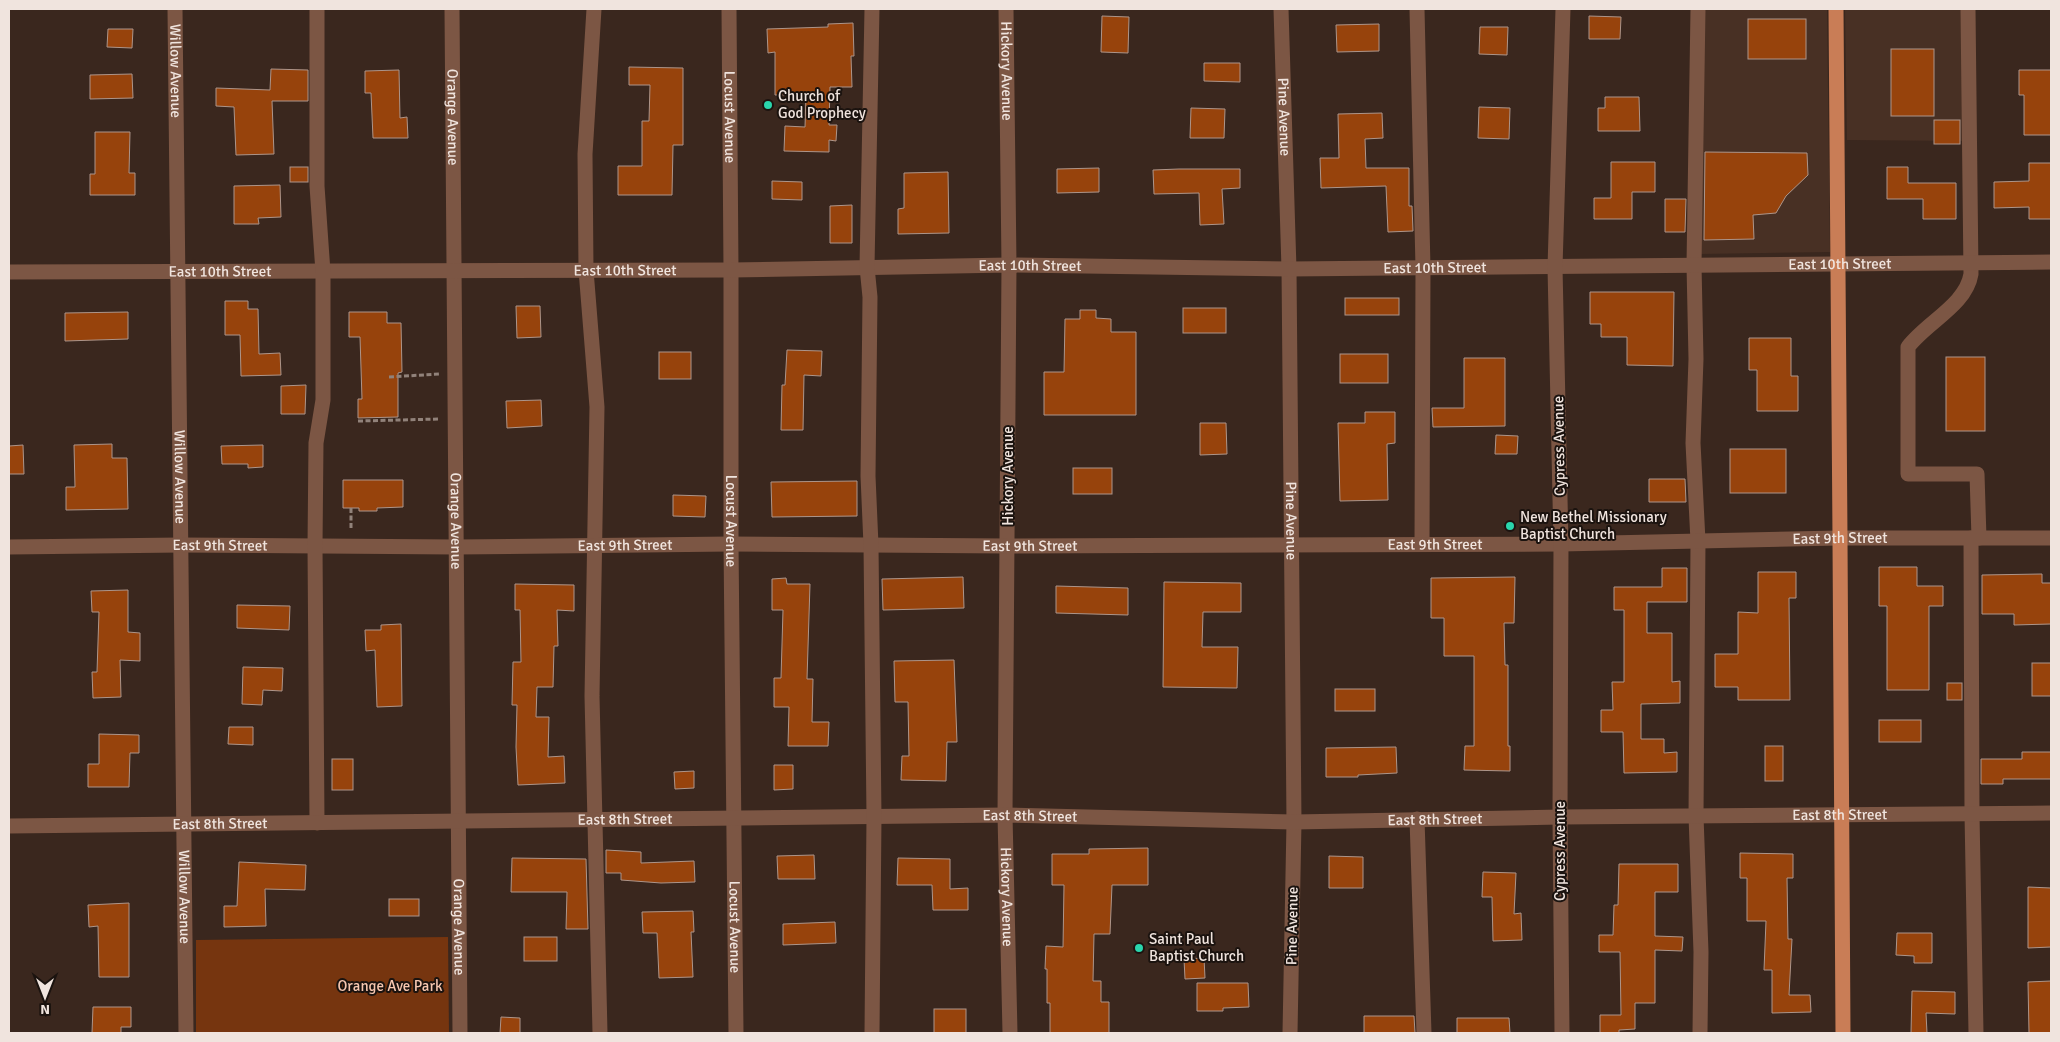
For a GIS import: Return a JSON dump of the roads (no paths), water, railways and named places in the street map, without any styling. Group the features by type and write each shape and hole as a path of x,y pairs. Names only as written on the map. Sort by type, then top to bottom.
{"main road":[{"path":"1836,9 1839,263 1840,816 1843,1033"}],"street":[{"name":"Willow Avenue","path":"175,9 186,1033"},
{"path":"317,9 318,209 323,272 323,400 316,443 314,546 317,823"},
{"name":"Orange Avenue","path":"452,9 460,1033"},
{"path":"594,9 585,154 586,270 597,407 592,696 600,1033"},
{"name":"Locust Avenue","path":"728,9 736,1033"},
{"path":"872,9 867,267 870,297 868,476 871,545 874,817 872,1033"},
{"name":"Hickory Avenue","path":"1006,9 1009,265 1005,815 1010,1033"},
{"name":"Pine Avenue","path":"1281,9 1288,269 1294,822 1290,1033"},
{"path":"1417,9 1423,268 1422,544"},
{"name":"Cypress Avenue","path":"1562,1033 1560,816 1561,544 1555,267 1563,9"},
{"path":"1698,9 1694,265 1696,359 1693,444 1698,541 1696,816 1701,952 1700,1033"},
{"path":"1968,9 1971,274 1967,290 1961,298 1929,324 1908,347 1908,474 1977,474 1972,814 1976,1033"},
{"name":"East 10th Street","path":"9,272 731,270 1009,265 1288,269 2051,262"},
{"name":"East 9th Street","path":"9,547 181,545 456,547 731,544 1008,546 1561,544 1839,538 2051,538"},
{"name":"East 8th Street","path":"9,826 1005,815 1294,822 1560,816 1840,816 2051,813"},
{"path":"1417,819 1424,1033"}],"place":[{"name":"Church of God Prophecy","path":"768,105"},
{"name":"New Bethel Missionary Baptist Church","path":"1510,526"},
{"name":"Saint Paul Baptist Church","path":"1139,948"}],"park label":[{"name":"Orange Ave Park","path":"390,986"}]}
